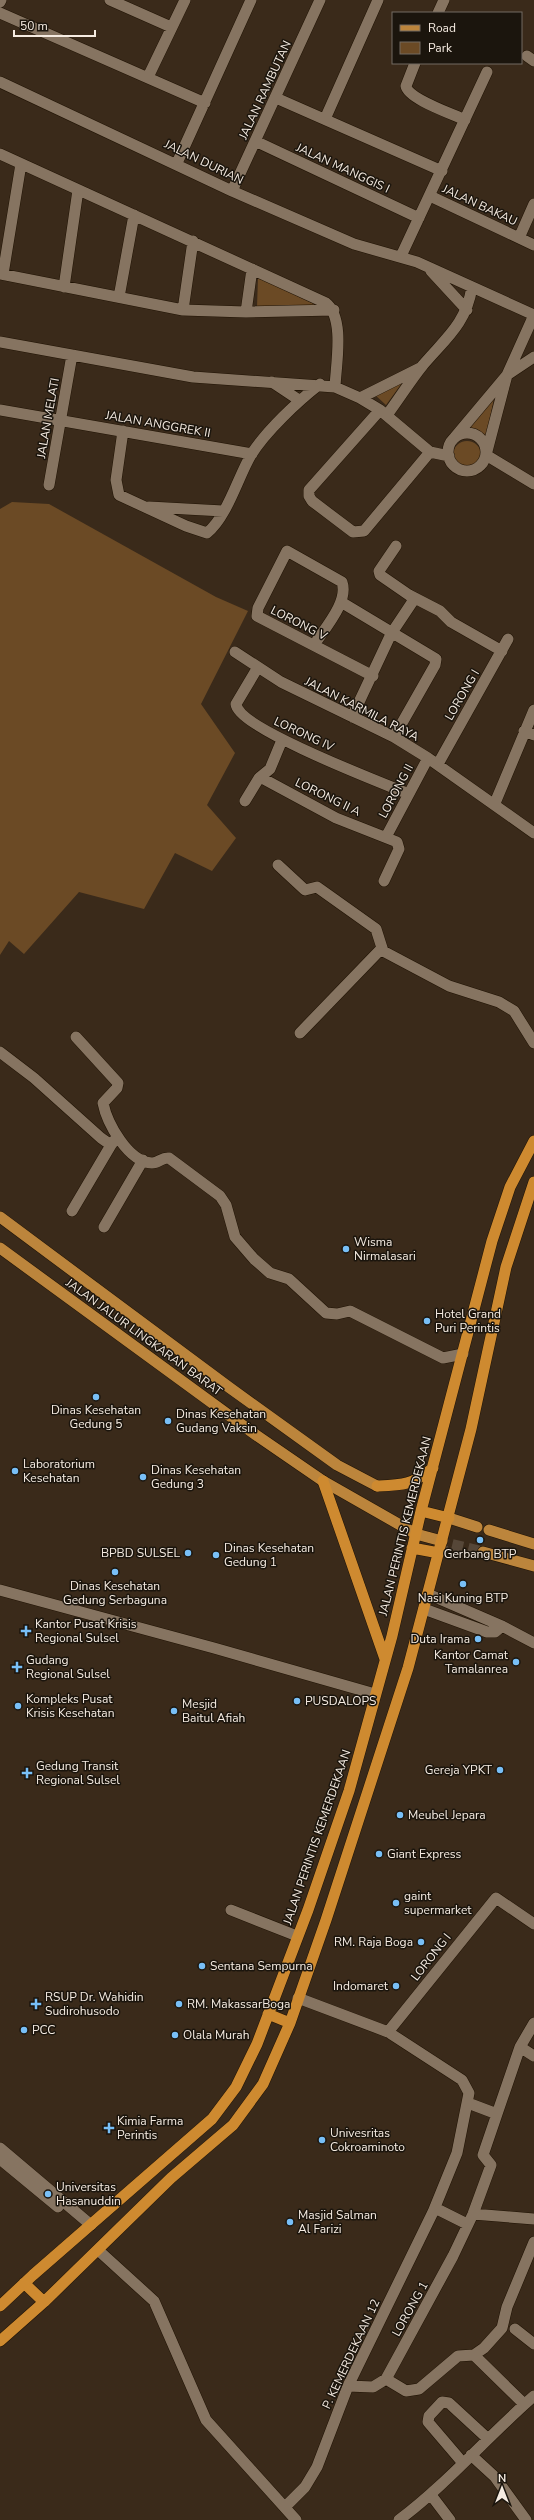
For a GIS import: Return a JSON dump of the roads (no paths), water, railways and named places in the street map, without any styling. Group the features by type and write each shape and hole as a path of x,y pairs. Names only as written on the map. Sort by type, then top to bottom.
{"highway":[{"name":"JALAN PERINTIS KEMERDEKAAN","path":"0,2306 24,2283 212,2119 236,2087 257,2044 349,1791 385,1659 432,1468 492,1241 510,1187 534,1141"},
{"path":"0,2341 44,2302 171,2178 233,2125 263,2084 290,2023 377,1768 424,1609 471,1429 506,1267 534,1182"},
{"path":"377,1486 405,1485 418,1480 432,1468"},
{"path":"323,1481 385,1659"},
{"path":"421,1511 448,1518"},
{"path":"412,1548 439,1553"},
{"path":"268,2014 290,2023"},
{"path":"24,2283 44,2302"}],"main road":[{"name":"JALAN JALUR LINGKARAN BARAT","path":"0,1217 337,1465 377,1486"},
{"name":"JALAN JALUR LINGKARAN BARAT","path":"0,1248 250,1431 323,1481 416,1534 442,1541"},
{"path":"448,1518 477,1527"},
{"path":"489,1530 534,1544"},
{"path":"483,1552 534,1566"}],"street":[{"path":"110,0 171,27"},
{"path":"148,78 185,0"},
{"name":"JALAN RAMBUTAN","path":"232,191 320,0"},
{"path":"324,119 378,0"},
{"path":"438,12 444,0"},
{"path":"177,163 205,103 248,1"},
{"path":"0,13 205,103"},
{"path":"415,64 406,86 408,91 422,100 465,120"},
{"path":"401,256 487,72"},
{"name":"JALAN DURIAN","path":"0,82 177,163 232,191 354,244 401,256 427,266 534,315"},
{"path":"276,98 442,171"},
{"name":"JALAN MANGGIS I","path":"255,141 419,218"},
{"path":"0,154 321,300 334,310 337,325 335,387"},
{"path":"21,164 1,274 183,310 246,312 334,310"},
{"path":"64,287 78,190"},
{"name":"JALAN BAKAU","path":"430,196 534,245"},
{"name":"JALAN BAKAU","path":"519,238 534,204"},
{"path":"119,298 134,215"},
{"path":"183,310 193,241"},
{"path":"427,266 467,310"},
{"path":"246,312 252,269"},
{"path":"430,452 364,531 353,532 312,501 308,492 317,480 383,413 422,366 459,325 467,310 472,287"},
{"path":"534,315 507,375 486,455 479,466 467,470 455,467 448,456 448,449 455,437 507,375 534,357"},
{"path":"0,342 193,376 320,384 335,387 360,398 383,413 430,452 448,456"},
{"name":"JALAN MELATI","path":"49,485 72,355"},
{"path":"360,398 422,366"},
{"path":"271,382 299,400"},
{"path":"123,431 116,490 120,496 203,533 210,531 223,511 252,454 299,400 320,384"},
{"name":"JALAN ANGGREK II","path":"0,410 252,454"},
{"path":"455,437 465,433 475,435 484,443 486,455 534,484"},
{"path":"143,506 223,511"},
{"path":"396,546 379,574 416,598 440,611 451,622 502,651"},
{"name":"LORONG V","path":"341,602 344,588 342,582 288,551 258,608 257,616 373,676"},
{"path":"352,717 373,676 391,634 416,598"},
{"path":"314,645 341,602 391,634 430,654 436,659 435,665 394,737"},
{"name":"LORONG I","path":"433,761 508,639"},
{"name":"JALAN KARMILA RAYA","path":"235,652 299,692 394,737 433,761 495,803 534,833"},
{"name":"LORONG IV","path":"258,667 236,704 237,709 250,721 282,740 409,794"},
{"path":"495,803 529,733 534,710"},
{"path":"245,801 260,777 270,769 282,740"},
{"name":"LORONG II","path":"386,837 409,794 433,761"},
{"name":"LORONG II A","path":"260,777 326,813 386,837"},
{"path":"384,881 399,850 397,842 386,837"},
{"path":"278,866 305,890 317,887 376,929 382,948 435,979 499,1002 514,1011 534,1043"},
{"path":"300,1033 382,948"},
{"path":"72,1211 114,1141 103,1103 117,1088 118,1083 76,1037"},
{"path":"0,1052 34,1078 93,1132 114,1141 143,1160 153,1163 169,1158 220,1196 226,1205 234,1235 244,1248 270,1273 289,1279 324,1312 335,1314 350,1311 443,1358 463,1354"},
{"path":"104,1227 143,1160"},
{"path":"0,1590 214,1648 375,1694"},
{"path":"428,1594 502,1626 534,1643"},
{"path":"424,1609 490,1632 495,1632 502,1626"},
{"name":"LORONG I","path":"388,2032 496,1898 534,1924"},
{"path":"231,1910 297,1936"},
{"path":"298,1998 388,2032 462,2080 469,2091 468,2103 497,2114 520,2048 534,2023"},
{"path":"520,2048 534,2056"},
{"name":"P. KEMERDEKAAN 12","path":"285,2507 305,2487 317,2467 348,2386 435,2208 457,2152 468,2103"},
{"name":"LORONG 1","path":"386,2379 414,2332 453,2256 466,2224 473,2214 491,2165 483,2154 497,2114"},
{"path":"0,2148 88,2227"},
{"path":"0,2159 88,2227"},
{"path":"435,2208 466,2224"},
{"path":"473,2214 534,2219"},
{"path":"348,2386 373,2387 386,2379 406,2391 418,2389 458,2356 474,2355 484,2348 502,2328 507,2307 534,2242"},
{"path":"98,2250 154,2301 206,2420 296,2520"},
{"path":"515,2329 534,2344"},
{"path":"475,2356 524,2404"},
{"path":"399,2520 431,2495 487,2438 534,2396"},
{"path":"487,2438 449,2403 442,2402 428,2418 428,2422 467,2459 495,2477 526,2520"},
{"path":"431,2495 450,2520"}],"tunnel":[{"path":"439,1553 450,1544 483,1552"}],"place":[{"name":"Wisma Nirmalasari","path":"346,1249"},
{"name":"Hotel Grand Puri Perintis","path":"427,1321"},
{"name":"Dinas Kesehatan Gedung 5","path":"96,1397"},
{"name":"Dinas Kesehatan Gudang Vaksin","path":"168,1421"},
{"name":"Laboratorium Kesehatan","path":"15,1471"},
{"name":"Dinas Kesehatan Gedung 3","path":"143,1477"},
{"name":"Gerbang BTP","path":"480,1540"},
{"name":"BPBD SULSEL","path":"188,1553"},
{"name":"Dinas Kesehatan Gedung 1","path":"216,1555"},
{"name":"Dinas Kesehatan Gedung Serbaguna","path":"115,1572"},
{"name":"Nasi Kuning BTP","path":"463,1584"},
{"name":"Kantor Pusat Krisis Regional Sulsel","path":"26,1631"},
{"name":"Duta Irama","path":"478,1639"},
{"name":"Kantor Camat Tamalanrea","path":"516,1662"},
{"name":"Gudang Regional Sulsel","path":"17,1667"},
{"name":"PUSDALOPS","path":"297,1701"},
{"name":"Kompleks Pusat Krisis Kesehatan","path":"18,1706"},
{"name":"Mesjid Baitul Afiah","path":"174,1711"},
{"name":"Gereja YPKT","path":"500,1770"},
{"name":"Gedung Transit Regional Sulsel","path":"27,1773"},
{"name":"Meubel Jepara","path":"400,1815"},
{"name":"Giant Express","path":"379,1854"},
{"name":"gaint supermarket","path":"396,1903"},
{"name":"RM. Raja Boga","path":"421,1942"},
{"name":"Sentana Sempurna","path":"202,1966"},
{"name":"Indomaret","path":"396,1986"},
{"name":"RSUP Dr. Wahidin Sudirohusodo","path":"36,2004"},
{"name":"RM. MakassarBoga","path":"179,2004"},
{"name":"PCC","path":"24,2030"},
{"name":"Olala Murah","path":"175,2035"},
{"name":"Kimia Farma Perintis","path":"109,2128"},
{"name":"Univesritas Cokroaminoto","path":"322,2140"},
{"name":"Universitas Hasanuddin","path":"48,2194"},
{"name":"Masjid Salman Al Farizi","path":"290,2222"}]}
